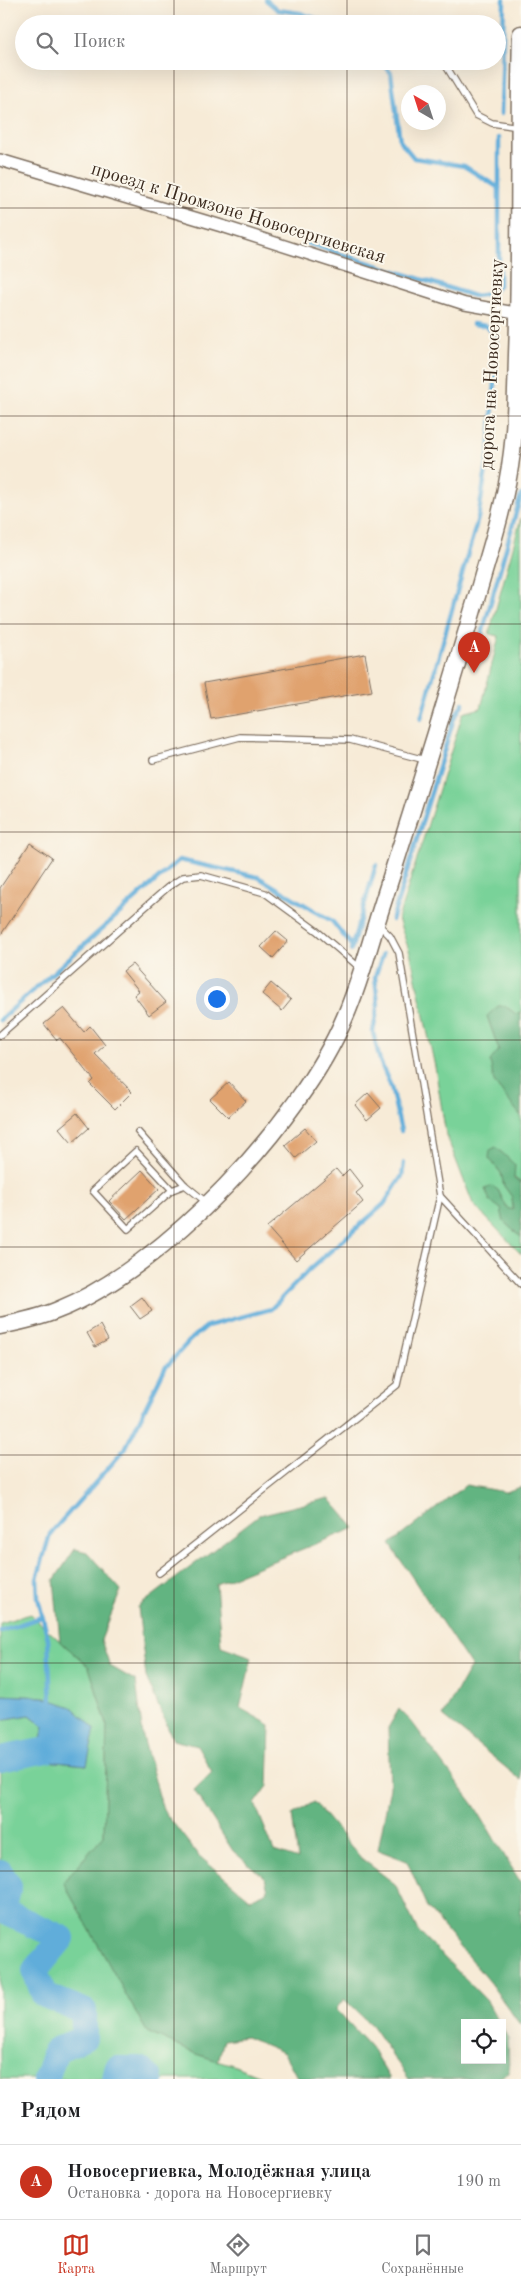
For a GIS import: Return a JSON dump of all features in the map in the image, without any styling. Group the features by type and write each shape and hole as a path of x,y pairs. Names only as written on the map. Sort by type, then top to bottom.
{"street":[{"name":"дорога на Новосергиевку","path":"0,1326 29,1320 58,1310 113,1282 167,1242 207,1204 273,1132 315,1075 345,1018 415,802 506,494 515,421 520,313 519,127 521,34"},
{"name":"проезд к Промзоне Новосергиевская","path":"0,160 225,227 465,304 520,313"}],"lane":[{"path":"448,70 476,115 492,123 519,127"},
{"path":"153,760 240,737 350,740 427,760"},
{"path":"0,1035 168,887 183,877 201,875 265,893 317,931 362,970"},
{"path":"159,1573 397,1386 440,1196 399,953 390,936 377,923"},
{"path":"138,1132 185,1185 207,1204"},
{"path":"172,1190 136,1150 93,1191 128,1229 172,1190 185,1185"},
{"path":"440,1196 521,1284"}],"green space":[{"path":"521,518 521,1013 516,1014 505,1006 487,1016 499,1050 494,1082 521,1116 521,1183 489,1158 501,1173 504,1186 512,1197 513,1211 507,1208 498,1190 490,1201 501,1208 504,1222 521,1237 521,1254 473,1204 446,1135 435,1067 411,956 398,919 463,713 481,708 499,636 489,634"},
{"path":"498,1006 505,1006 516,1014 521,1013 521,1116 494,1082 490,1061 499,1050 487,1016"},
{"path":"496,1147 515,1165 514,1179 521,1183 521,1237 504,1222 501,1209 490,1201 485,1189 492,1186 498,1190 507,1208 513,1210 512,1197 504,1186 501,1173 489,1158 490,1150"},
{"path":"466,1485 505,1492 521,1487 521,1780 443,1716 471,1666 390,1544"},
{"path":"329,1498 355,1528 216,1584 221,1646 252,1657 240,1708 270,1725 268,1786 255,1804 274,1851 298,1859 292,1815 314,1802 361,1858 395,1884 418,1931 487,2001 497,2019 461,2019 461,2064 506,2064 506,2035 508,2038 509,2072 494,2079 409,2079 372,2026 344,1999 336,2009 371,2047 390,2079 298,2079 284,2053 246,2037 224,2040 218,2061 196,2054 147,2032 63,1882 104,1836 107,1725 89,1667 60,1641 54,1580 75,1549 87,1552 121,1590 101,1640 110,1666 136,1681 143,1737 163,1810 198,1855 250,1899 268,1891 265,1878 233,1851 194,1790 212,1772 197,1746 173,1740 146,1677 138,1607 259,1515"},
{"path":"30,1614 89,1667 107,1725 104,1836 63,1882 147,2032 196,2054 230,2064 268,2079 0,2079 0,1720 30,1715 44,1726 36,1760 87,1765 43,1697 0,1695 0,1623"},
{"path":"399,1709 411,1721 474,1805 521,1883 521,2026 490,1983 427,1907 407,1861 378,1850 390,1787 388,1728"}],"water":[{"path":"0,1695 43,1697 72,1707 95,1729 87,1765 36,1760 44,1726 30,1715 0,1720"}],"building":[{"path":"365,654 372,691 211,719 204,683"},
{"path":"30,843 52,858 0,936 0,888"},
{"path":"276,931 288,941 273,958 261,947"},
{"path":"132,964 166,1002 149,1015 134,995 139,991 123,971"},
{"path":"271,983 291,1000 282,1011 262,994"},
{"path":"64,1008 84,1032 90,1026 105,1045 95,1054 132,1092 115,1109 90,1084 94,1080 60,1038 57,1040 44,1024"},
{"path":"229,1082 246,1101 228,1117 210,1099"},
{"path":"368,1093 381,1108 367,1120 355,1105"},
{"path":"77,1113 89,1128 72,1143 59,1128"},
{"path":"305,1128 316,1141 296,1158 285,1145"},
{"path":"336,1169 342,1176 349,1169 363,1187 356,1193 363,1202 296,1260 267,1227"},
{"path":"142,1170 159,1189 126,1219 109,1201"},
{"path":"142,1297 152,1311 140,1319 130,1306"},
{"path":"100,1325 108,1340 95,1347 87,1333"}],"waterway":[{"path":"266,0 278,10 306,15"},
{"path":"504,0 504,15"},
{"path":"388,70 391,73 400,141 414,158 464,166 499,188"},
{"path":"501,114 502,70"},
{"path":"306,243 474,296 490,294 499,286 499,138"},
{"path":"421,719 478,518 489,452 496,372 496,336 486,326 473,324"},
{"path":"476,655 521,495"},
{"path":"392,920 454,718 463,703"},
{"path":"0,1020 179,860 258,877 332,921 352,946"},
{"path":"351,950 376,865"},
{"path":"383,954 375,977 378,1005 373,1032 380,1061 391,1087 401,1131"},
{"path":"51,1705 48,1639 38,1598 37,1579 50,1534 125,1449 165,1368 190,1340 207,1326 271,1309 309,1270 384,1204 402,1176 404,1163"},
{"path":"0,1631 42,1617"},
{"path":"0,1759 47,1750 65,1743 65,1736"},
{"path":"0,1872 9,1886 3,1911 62,1938 35,1971 44,1995 84,2011 84,2038 56,2050 46,2079"},
{"path":"115,2079 117,2069 139,2069 151,2079"}],"place":[{"name":"Новосергиевка, Молодёжная улица","path":"474,673"}]}
